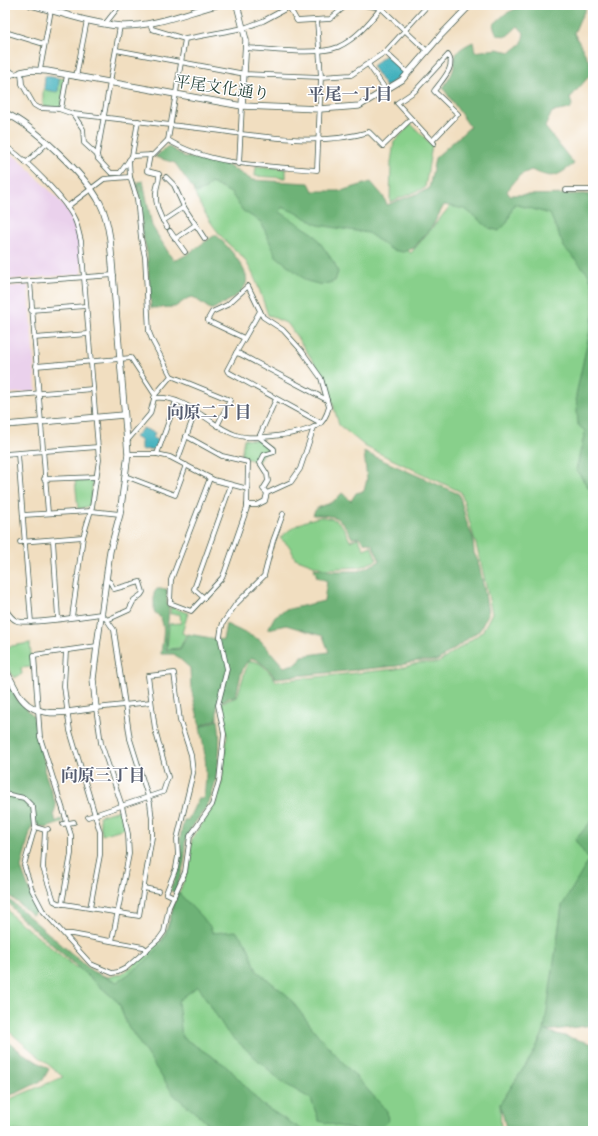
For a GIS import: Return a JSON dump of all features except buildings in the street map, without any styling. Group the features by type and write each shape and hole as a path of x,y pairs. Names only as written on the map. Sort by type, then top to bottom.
{"street":[{"path":"32,5 44,7 87,20 120,26 150,23 216,5"},
{"path":"106,24 120,5"},
{"path":"238,5 244,28 246,48 239,164"},
{"path":"150,23 152,29 184,39 244,28 263,21 288,6 297,21 330,19 347,5"},
{"path":"364,5 381,7 427,51"},
{"path":"116,50 245,74 322,77 351,75 385,52 428,5"},
{"name":"平尾文化通り","path":"5,77 18,73 40,70 242,106 320,109 359,106 402,80 467,6"},
{"path":"246,48 319,52 338,47 363,30 381,7"},
{"path":"40,70 51,10"},
{"path":"76,77 87,20"},
{"path":"168,140 176,146 239,164 317,170 322,77 317,20"},
{"path":"120,26 98,155 98,160 111,173 120,173 132,156 138,121"},
{"path":"5,32 44,44"},
{"path":"132,156 145,154 153,155 168,140 184,39"},
{"path":"385,52 408,73"},
{"path":"448,55 451,60 451,66 434,91 458,114 434,142 411,120 397,104 415,90 448,55"},
{"path":"368,64 386,90"},
{"path":"5,68 18,73 22,84 34,105 39,108 61,109 73,114 241,134 319,139 349,137 369,132 383,146 411,120"},
{"path":"61,109 67,75"},
{"path":"5,113 28,126 47,143 90,188 99,202 108,225 114,275 128,454 120,514 112,538 96,646 94,679 101,743 122,806 128,834 129,854 112,941"},
{"path":"73,114 83,129 84,143 98,155"},
{"path":"26,163 47,143"},
{"path":"5,146 26,163 67,207 75,220 78,230 84,278 96,418 98,460 91,511 83,537 72,617"},
{"path":"150,155 147,171 159,174 156,202 163,221 185,252"},
{"path":"129,160 130,177 137,199 141,238 145,251 149,332 152,342 171,376 230,400 217,426"},
{"path":"67,207 90,188 104,179 130,177"},
{"path":"166,177 174,185 184,207 205,239"},
{"path":"566,190 593,190"},
{"path":"163,221 184,207"},
{"path":"175,239 195,225"},
{"path":"5,283 114,275"},
{"path":"30,281 44,479 48,513"},
{"path":"154,397 164,397 196,410 217,426 238,436 259,437 299,432 321,423 329,407 322,378 301,350 283,330 267,322 248,286 230,302 212,312 208,319 244,338"},
{"path":"31,310 86,306"},
{"path":"260,311 227,370 228,372 321,423"},
{"path":"34,338 88,334"},
{"path":"236,353 327,400"},
{"path":"36,366 131,358 154,397"},
{"path":"127,441 150,414 154,397 171,376"},
{"path":"5,396 93,389"},
{"path":"259,437 276,399"},
{"path":"157,454 176,401"},
{"path":"178,459 196,410"},
{"path":"5,425 124,415"},
{"path":"247,505 257,505 264,501 268,493 291,482 300,469 314,427"},
{"path":"186,436 222,456 248,462 247,505 222,578 191,611 170,603 169,595 171,580 210,478"},
{"path":"259,437 274,449 274,452 264,455 260,463 267,474 268,481 263,489 268,493"},
{"path":"5,454 98,447"},
{"path":"18,454 23,515 22,542 31,622"},
{"path":"128,454 157,454 178,459 210,478 248,489"},
{"path":"125,476 175,495 186,465"},
{"path":"44,479 96,477"},
{"path":"204,598 194,588 232,485"},
{"path":"23,515 91,511 120,514"},
{"path":"5,794 19,796 30,802 33,807 35,827 24,865 32,890 42,911 91,964 107,972 118,972 126,968 147,950 164,932 169,907 185,872 190,836 212,805 219,781 224,734 218,700 225,681 226,669 220,637 221,630 223,623 236,604 264,576 273,541 283,514"},
{"path":"22,542 83,537"},
{"path":"53,540 58,618"},
{"path":"106,580 110,582 114,588 140,582 143,592 134,600 129,610 107,620"},
{"path":"5,608 14,620 19,622 101,614"},
{"path":"35,827 46,830 43,868 54,901 62,904 118,914 139,916 152,837 152,820 148,798 130,739 114,630 101,614"},
{"path":"62,904 71,850 71,835 66,824 40,737 34,655 96,646"},
{"path":"66,651 64,686 74,748 100,832 101,846 90,908"},
{"path":"5,669 22,698 31,707 49,713 151,702"},
{"path":"88,817 163,792 168,777 155,729 148,676 174,673 180,721 191,755 193,773 177,839 178,856 176,868 166,893 174,897"},
{"path":"66,824 74,822"},
{"path":"144,888 158,891"},
{"path":"64,934 112,941 143,947 147,950"}],"shaded area":[{"path":"5,149 22,162 60,201 70,214 80,242 81,274 5,280"},
{"path":"28,286 36,389 34,391 5,394 5,287"}],"green space":[{"path":"523,5 588,5 574,33 591,65 592,73 570,98 572,105 570,109 552,112 545,127 574,164 554,176 545,175 531,170 520,175 507,191 509,195 586,194 593,203 593,287 589,275 564,247 550,214 514,204 507,223 499,231 489,228 465,209 444,205 433,225 414,248 403,252 392,250 368,233 318,225 299,214 282,207 280,212 314,234 335,264 338,272 335,281 322,285 307,281 276,256 261,222 243,211 231,193 211,183 206,189 196,193 175,163 155,157 168,146 185,157 222,162 252,180 309,183 313,191 341,191 371,182 383,196 387,205 429,189 435,158 470,127 443,88 453,71 456,54 464,46 473,42 475,52 497,49 511,52 522,43 524,33 518,26 507,36 497,35 493,25 505,14"},
{"path":"59,78 65,79 61,108 43,106 43,89 58,92"},
{"path":"411,124 432,145 425,188 390,202 391,162 394,142"},
{"path":"256,166 286,169 286,178 255,176"},
{"path":"187,173 330,194 411,253 451,205 503,199 593,194 593,867 562,906 545,1031 533,1054 500,1104 501,1131 5,1131 5,1101 63,1077 5,1028 5,905 12,916 75,967 108,977 121,974 134,965 162,939 165,932 189,866 192,838 216,802 222,780 227,735 220,703 237,697 248,662 252,661 260,664 276,681 396,669 419,663 438,663 482,632 492,613 480,559 461,492 366,447 339,425 326,380 288,324 268,315 251,270 242,256 226,242 213,226 198,201"},
{"path":"133,177 141,191 142,190 138,182 143,181 152,226 173,260 188,254 216,235 225,244 241,265 247,278 244,288 232,299 213,309 210,309 193,297 188,298 175,307 151,308 147,252 143,236 139,195"},
{"path":"593,316 593,494 576,470 585,431 578,425 576,395"},
{"path":"244,439 257,440 272,449 271,451 263,453 258,462 241,457"},
{"path":"364,452 459,494 473,538 474,553 478,561 485,593 488,614 480,630 437,661 418,661 397,666 275,678 265,666 252,658 243,669 236,695 217,703 217,719 200,726 191,688 190,668 174,654 161,654 164,631 162,620 154,612 154,593 157,589 167,589 167,605 169,606 166,650 180,649 188,634 223,640 226,624 260,640 284,667 298,663 302,656 329,652 323,636 286,625 268,629 275,616 285,610 324,601 327,581 317,577 314,568 334,571 359,571 380,561 372,544 364,542 359,537 352,538 341,521 333,517 313,515 317,509 332,502 342,493 351,501 356,493 364,491 367,479"},
{"path":"75,480 93,480 90,506 78,509"},
{"path":"321,517 333,519 340,523 350,541 358,538 364,549 371,546 377,560 361,567 324,569 295,558 290,547 280,538 299,524"},
{"path":"171,607 188,613 182,633 186,635 180,648 167,649 169,624 181,623 180,614 170,614"},
{"path":"30,643 32,667 21,668 22,674 14,678 5,662 5,647"},
{"path":"5,677 17,699 33,715 45,764 44,770 56,805 54,814 56,822 61,819 63,822 46,828 33,824 31,828 21,868 37,911 32,915 5,892"},
{"path":"218,720 220,739 215,784 209,802 186,839 183,869 176,890 209,925 213,933 236,931 247,944 257,971 287,995 318,1035 387,1111 388,1122 379,1131 358,1131 319,1121 311,1099 282,1082 227,1032 198,986 178,1001 182,1037 228,1067 261,1104 304,1131 217,1131 174,1095 126,1023 119,1003 19,916 5,898 5,896 92,971 117,982 145,961 152,955 162,942 169,924 177,894 170,890 179,868 181,855 180,838 184,820 188,820 198,799 203,799 206,772 205,754 200,727"},
{"path":"119,810 125,828 102,835 99,816"},
{"path":"593,819 593,1025 546,1031 593,1044 593,1131 505,1131 506,1128 500,1104 533,1054 544,1031 562,906 589,860 575,840"},
{"path":"5,1039 21,1052 49,1069 43,1080 17,1093 5,1096"}],"water":[{"path":"386,55 405,73 386,87 372,66"},
{"path":"45,76 59,78 58,92 46,90 44,88"},
{"path":"143,428 155,433 153,438 158,440 155,449 141,450 141,441 135,437"}],"district":[{"name":"平尾一丁目","path":"350,94"},
{"name":"向原二丁目","path":"209,412"},
{"name":"向原三丁目","path":"103,775"}]}
